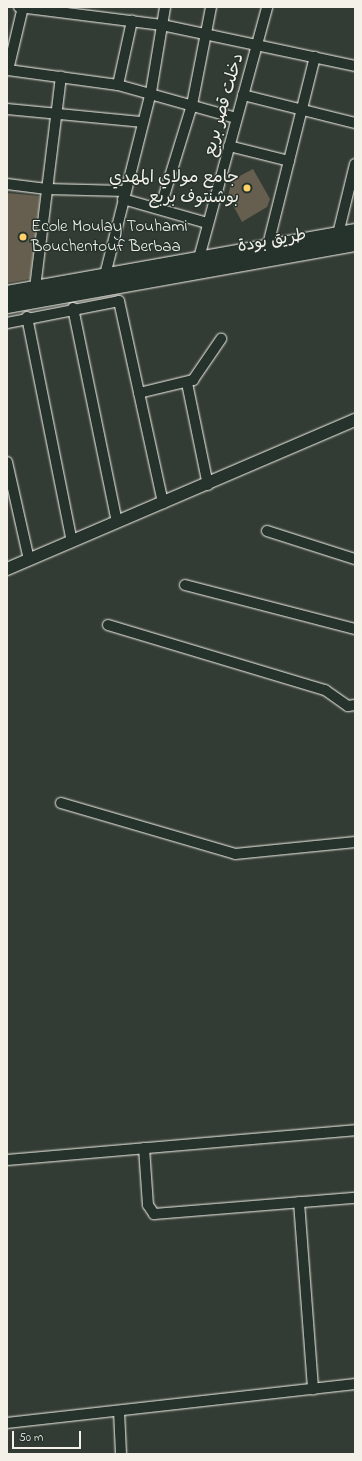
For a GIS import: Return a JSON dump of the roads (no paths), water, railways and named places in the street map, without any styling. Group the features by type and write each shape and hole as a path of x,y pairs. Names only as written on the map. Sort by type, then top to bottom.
{"main road":[{"name":"طريق بودة","path":"7,293 268,245 355,231"},
{"name":"طريق بودة","path":"7,306 355,244"}],"street":[{"path":"236,118 151,92 118,85 7,71 22,7 88,10 132,21 258,44 355,66"},
{"path":"105,275 151,92 165,7"},
{"path":"160,209 192,105 207,34 211,7"},
{"name":"دخلت قصر بربع","path":"199,258 267,7"},
{"path":"118,85 132,21"},
{"path":"268,245 315,57"},
{"path":"35,288 61,77"},
{"path":"243,95 355,123"},
{"path":"7,109 143,122"},
{"path":"229,146 289,161"},
{"path":"338,234 355,164"},
{"path":"7,184 47,189 124,195 160,209 208,223"},
{"path":"7,322 73,308 119,301 163,503"},
{"path":"73,308 117,522"},
{"path":"27,317 72,542"},
{"path":"139,393 187,383 197,377 221,339"},
{"path":"187,383 208,485"},
{"path":"7,570 117,522 208,485 355,420"},
{"path":"7,462 29,560"},
{"path":"267,531 355,559"},
{"path":"185,585 355,629"},
{"path":"108,626 325,690 348,706 355,705"},
{"path":"60,803 235,854 355,842"},
{"path":"7,1160 355,1130"},
{"path":"144,1148 151,1213 355,1198"},
{"path":"299,1202 313,1389"},
{"path":"7,1423 355,1384"},
{"path":"119,1411 121,1454"}],"place":[{"name":"جامع مولاي المهدي بوشنتوف بربع","path":"247,188"},
{"name":"Ecole Moulay Touhami Bouchentouf Berbaa","path":"23,237"}]}
